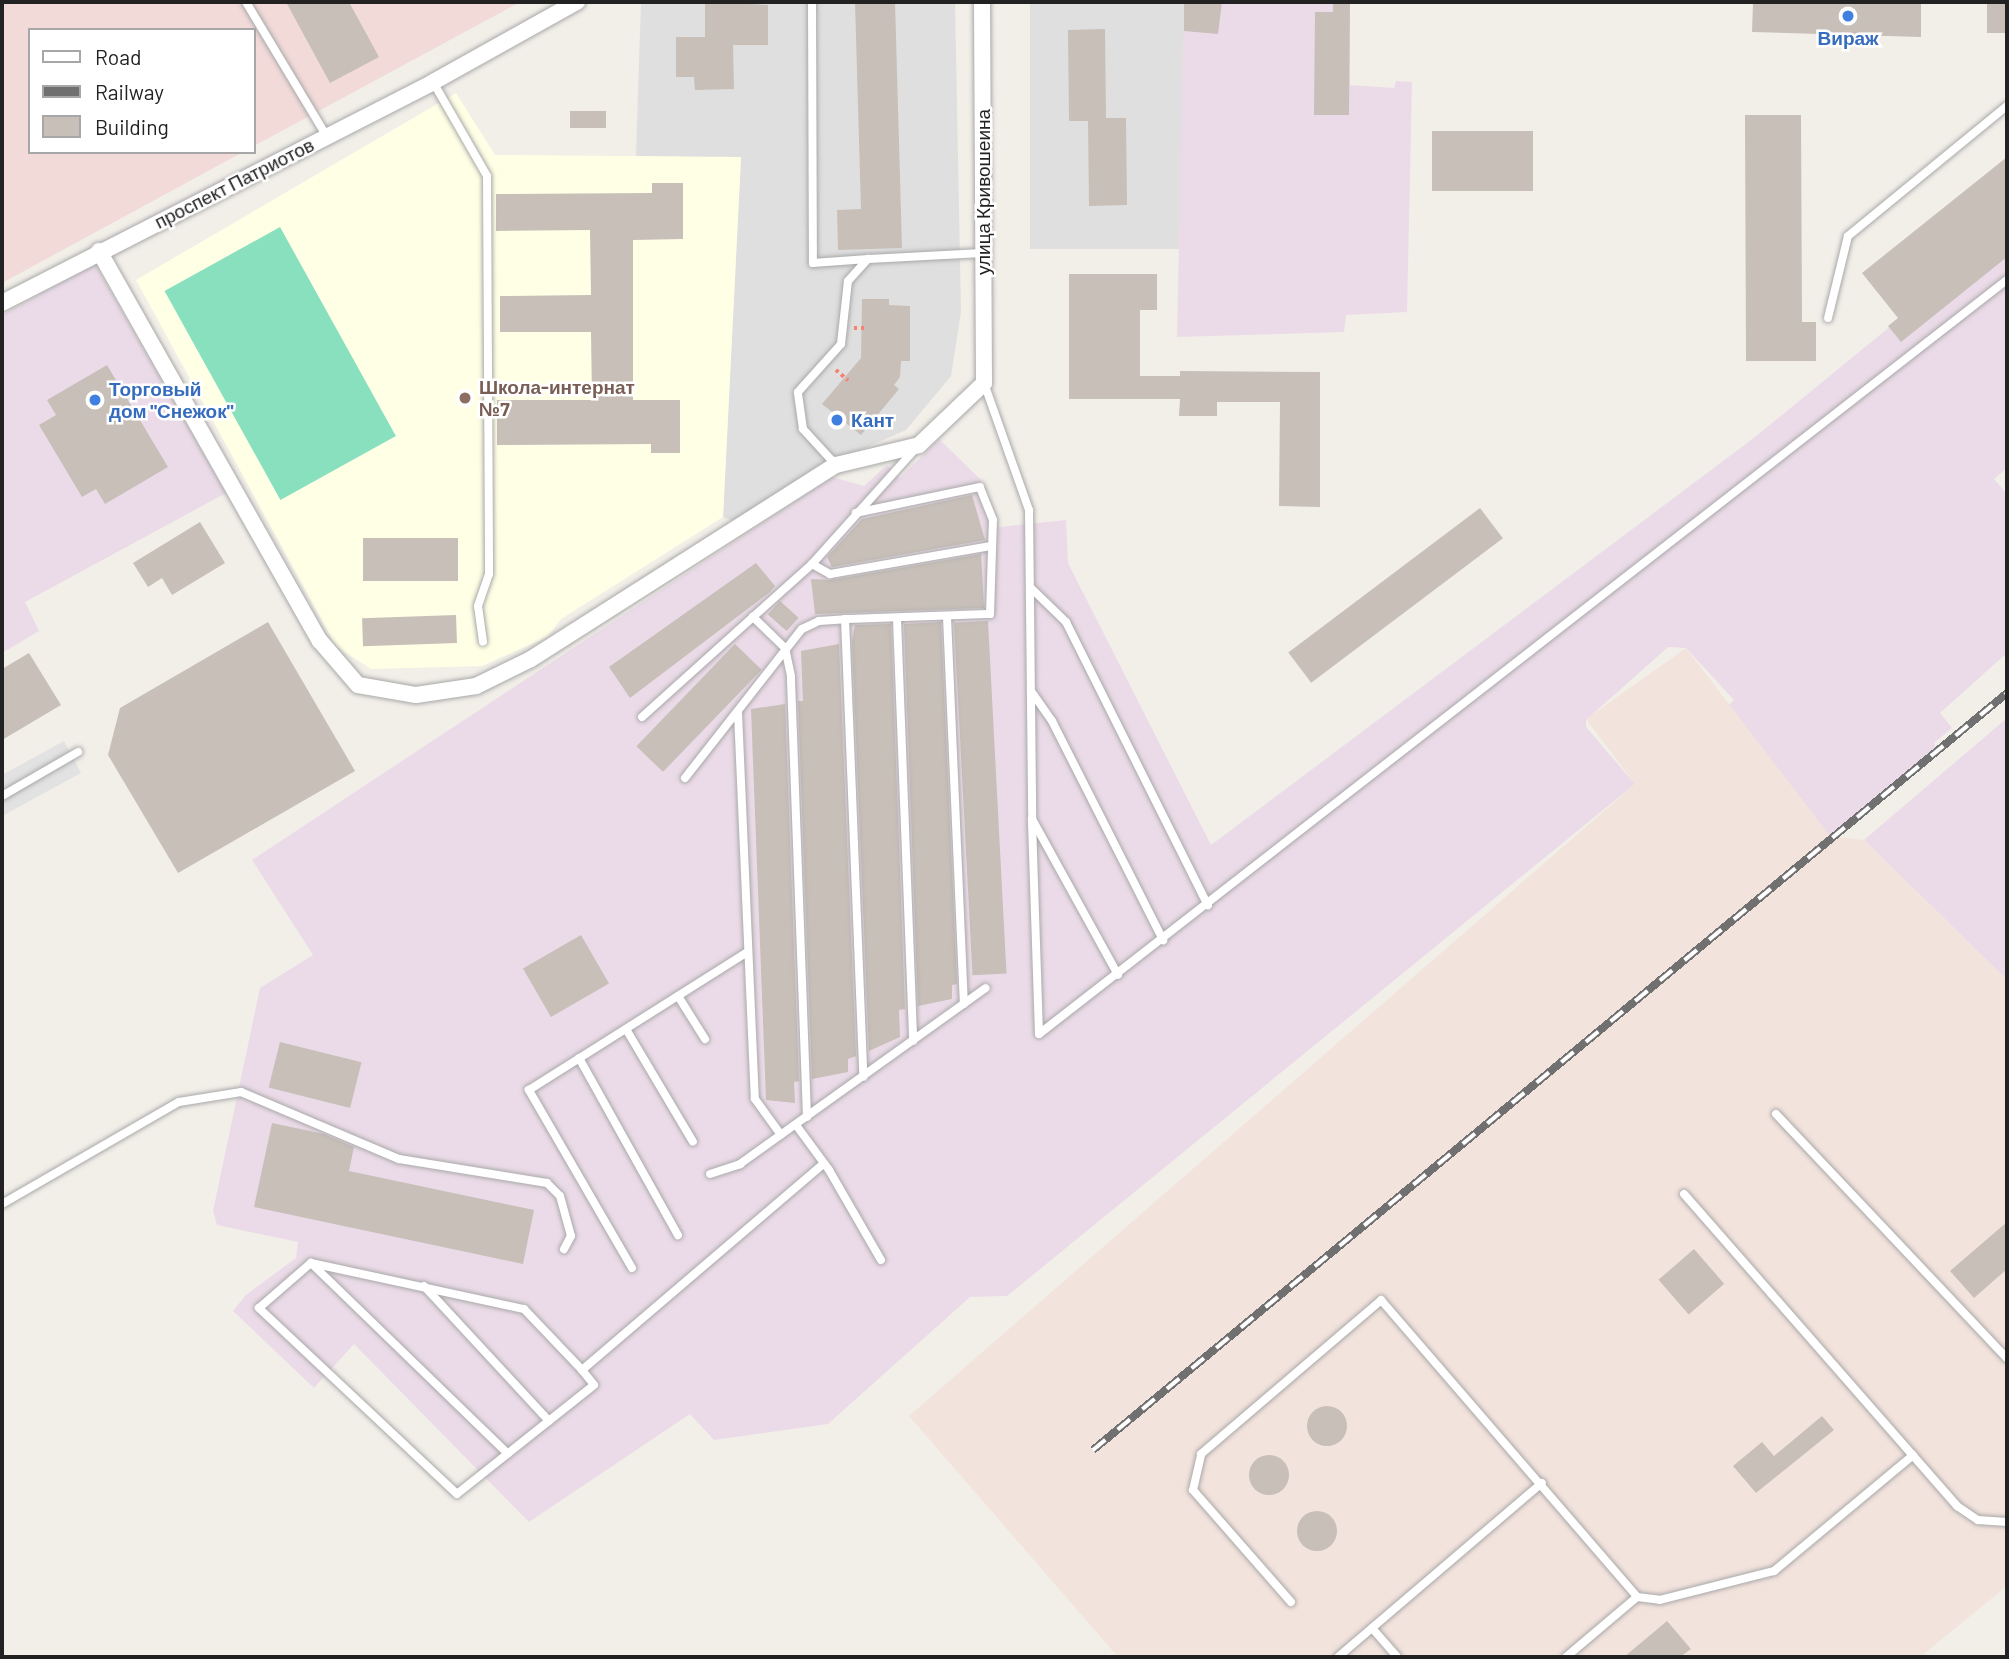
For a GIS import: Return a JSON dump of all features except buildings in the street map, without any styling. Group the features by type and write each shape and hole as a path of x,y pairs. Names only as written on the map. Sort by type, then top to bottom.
{"street":[{"name":"проспект Патриотов","path":"2,303 433,82 577,2"},
{"name":"улица Кривошеина","path":"982,2 984,383"},
{"path":"99,251 320,641 358,685 416,695 477,686 531,659 836,465 919,445 984,383"}],"lane":[{"path":"246,2 327,137"},
{"path":"813,2 813,263 983,253"},
{"path":"433,82 487,176 489,574 478,606 483,642"},
{"path":"1829,318 1848,236 2007,106"},
{"path":"836,465 803,429 798,392 841,344 848,281 868,259"},
{"path":"984,383 1029,510 1032,819 1039,1034 2007,280"},
{"path":"642,717 812,564 856,513 895,477 919,445"},
{"path":"685,778 802,629 819,621 990,614 994,596 990,545 993,520 980,487 856,513"},
{"path":"812,564 830,574 990,545"},
{"path":"1031,588 1066,622 1208,905"},
{"path":"753,617 785,648 791,676 807,1117"},
{"path":"947,617 964,1004"},
{"path":"897,618 913,1041"},
{"path":"845,619 863,1077"},
{"path":"1031,691 1052,721 1163,940"},
{"path":"738,713 746,953 755,1099 781,1135"},
{"path":"2,796 78,752"},
{"path":"1032,819 1118,975"},
{"path":"632,1268 529,1090 746,953"},
{"path":"710,1174 740,1164 986,988"},
{"path":"678,996 705,1039"},
{"path":"626,1029 693,1142"},
{"path":"579,1058 678,1235"},
{"path":"2,1204 179,1102 241,1092 399,1159 547,1183 560,1196 571,1236 564,1249"},
{"path":"1776,1114 2007,1358"},
{"path":"796,1125 824,1163 881,1260"},
{"path":"582,1370 824,1163"},
{"path":"1684,1194 1957,1506 1978,1520 2007,1522"},
{"path":"311,1263 524,1309 594,1385 457,1494 259,1308 311,1263"},
{"path":"311,1263 508,1454"},
{"path":"424,1286 549,1421"},
{"path":"1291,1602 1193,1490 1201,1454 1381,1300 1542,1483 1637,1597 1660,1600 1774,1571 1913,1455"},
{"path":"1338,1657 1542,1483"},
{"path":"1566,1657 1637,1597"},
{"path":"1372,1628 1397,1657"}],"shaded area":[{"path":"2,2 520,2 256,145 256,28 28,28 28,154 239,154 2,283"},
{"path":"641,2 955,2 961,312 951,376 906,430 813,471 733,521 723,517 741,158 636,156"},
{"path":"1030,2 1184,2 1184,249 1030,249"},
{"path":"1184,2 1350,2 1350,85 1394,88 1396,81 1412,82 1407,312 1346,315 1344,332 1177,337"},
{"name":"Школа-интернат №7","path":"456,93 495,155 741,157 723,517 561,619 547,637 482,666 371,669 336,646 136,280"},
{"path":"2007,231 2007,468 1994,479 2007,494 2007,653 1940,713 1952,728 1934,743 1936,748 1830,836 1716,717 1734,700 1686,648 1668,647 1586,720 1586,727 1635,784 1007,1296 970,1297 828,1424 714,1440 690,1414 529,1522 354,1344 314,1388 233,1311 246,1295 296,1258 298,1242 217,1225 213,1211 260,988 313,955 252,860 832,477 864,486 887,465 900,478 939,439 980,479 999,527 1066,520 1068,563 1211,845 1755,437"},
{"path":"95,264 226,493 25,602 39,631 2,653 2,315"},
{"path":"1686,648 1830,836 1864,840 2007,980 2007,1586 1920,1657 1118,1657 909,1416 1635,784 1586,719"},
{"path":"2007,718 2007,980 1864,840"},
{"path":"64,741 81,773 2,816 2,775"}],"green space":[{"path":"280,227 396,436 280,500 165,291"}],"railway":[{"path":"1093,1450 2007,693"}],"place":[{"name":"Вираж","path":"1848,16"},
{"name":"Школа-интернат №7","path":"465,398"},
{"name":"Торговый дом \"Снежок\"","path":"95,400"},
{"name":"Кант","path":"837,420"}]}
